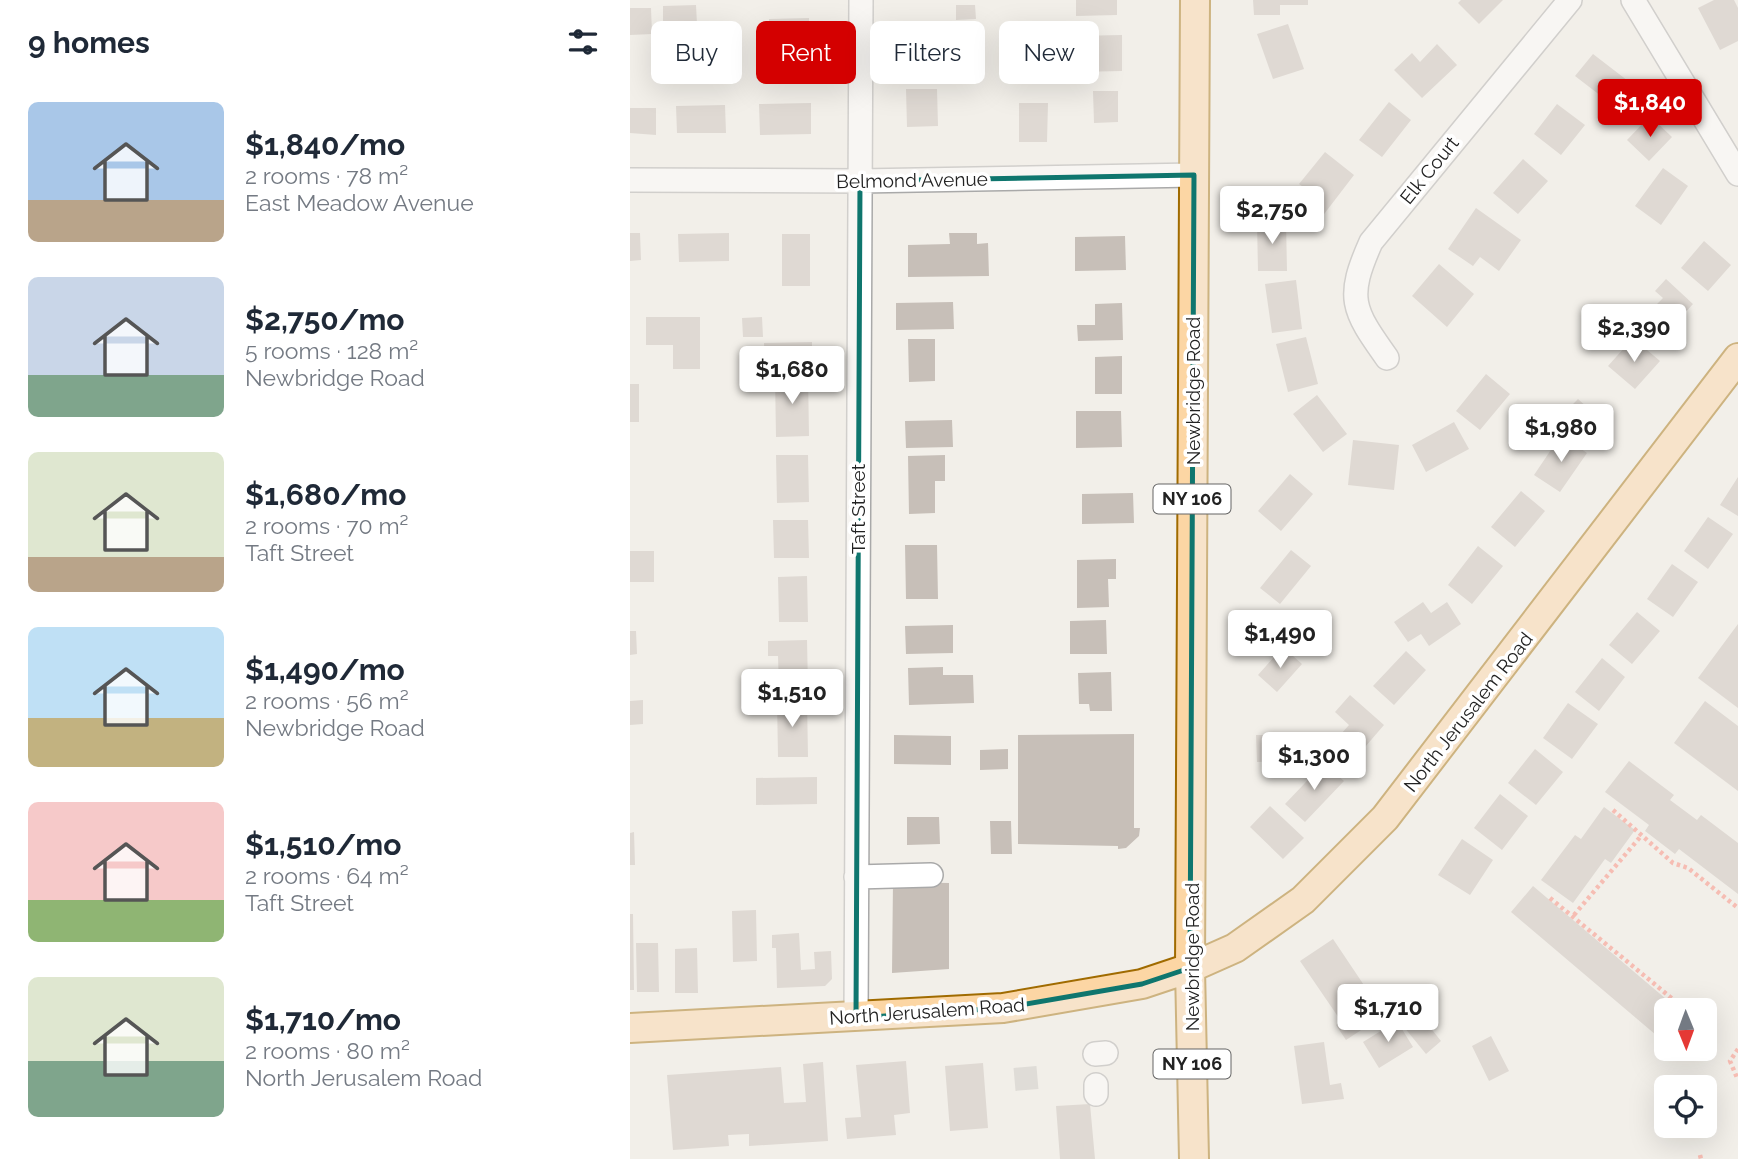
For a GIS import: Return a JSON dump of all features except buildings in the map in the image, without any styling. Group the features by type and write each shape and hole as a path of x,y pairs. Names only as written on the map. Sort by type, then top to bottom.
{"main road":[{"name":"Newbridge Road","path":"1194,1159 1191,968 1195,0"},
{"name":"North Jerusalem Road","path":"630,1027 1003,1008 1142,984 1191,968 1235,948 1284,915 1323,882 1385,817 1738,358"}],"street":[{"name":"Taft Street","path":"856,1017 861,0"},
{"name":"Elk Court","path":"1387,358 1362,323 1355,299 1356,276 1371,242 1570,0"},
{"path":"1633,0 1738,174"},
{"name":"Belmond Avenue","path":"630,180 860,181 1194,175"},
{"path":"856,877 930,875"}],"path":[{"path":"1613,810 1673,863 1688,868 1738,908"},
{"path":"1574,915 1641,836"},
{"path":"1550,898 1672,998"},
{"path":"1738,1049 1730,1061 1738,1080"}],"highlighted area":[{"path":"1194,175 1190,968 1142,984 1003,1008 856,1018 860,181"}],"tunnel":[{"path":"1025,1067 1027,1090"}]}
